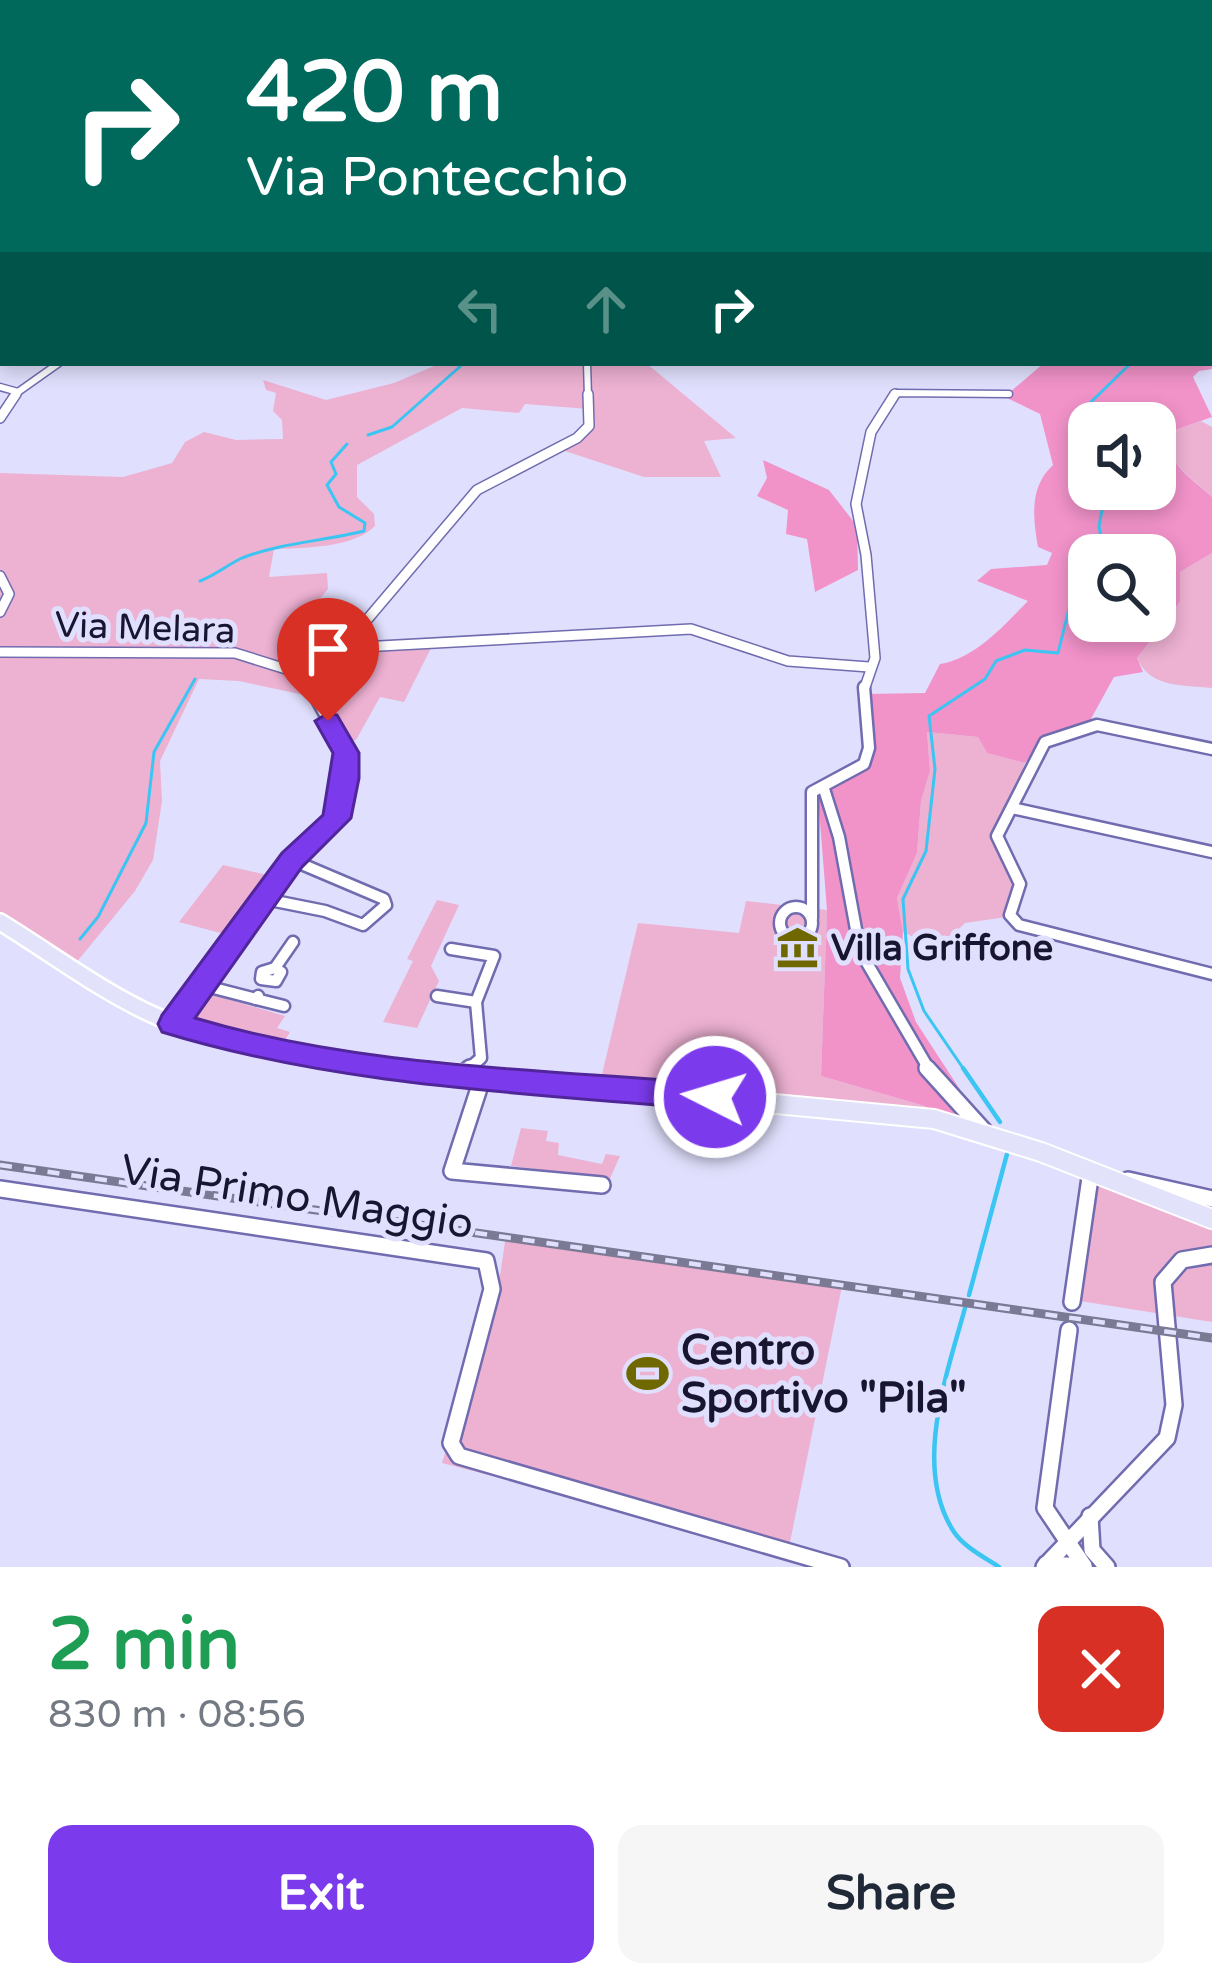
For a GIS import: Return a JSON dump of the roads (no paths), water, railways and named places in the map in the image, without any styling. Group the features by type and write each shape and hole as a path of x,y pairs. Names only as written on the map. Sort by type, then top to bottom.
{"main road":[{"path":"0,922 108,990 174,1024 276,1053 462,1075 484,1070 908,1115 986,1133 1212,1219"}],"street":[{"path":"0,418 18,392 54,366"},
{"path":"344,648 477,490 506,472 562,453 584,433 589,426 587,366"},
{"path":"0,387 18,392"},
{"path":"813,911 797,910 778,919 786,934 809,934 815,927 812,792 864,764 869,748 864,687 874,658 856,504 872,432 896,393 1009,394"},
{"path":"0,576 9,594 0,612"},
{"path":"286,669 344,648 691,629 788,661 869,667"},
{"name":"Via Melara","path":"0,652 235,653 286,669"},
{"path":"306,680 307,665"},
{"path":"174,1024 292,860 329,830 346,778 346,753 306,680 286,669"},
{"path":"1212,749 1097,725 1045,742 997,836 1019,884 1010,915 1019,926 1212,974"},
{"path":"824,789 839,837 860,951 926,1067 986,1133"},
{"path":"1012,808 1212,852"},
{"path":"265,898 325,910 358,925 368,924 386,905 384,899 349,881 292,860"},
{"path":"256,999 268,983 261,979 262,972 275,968 292,942"},
{"path":"451,949 494,956 476,1002 484,1070 452,1171 602,1185"},
{"path":"202,985 284,1006"},
{"path":"437,996 476,1002"},
{"path":"1072,1302 1100,1174 1212,1199"},
{"name":"Via Primo Maggio","path":"0,1189 486,1261 493,1274 492,1289 451,1443 459,1456 841,1567"},
{"path":"1045,1565 1090,1513 1167,1441 1173,1401 1163,1282 1172,1265 1212,1255"},
{"path":"1069,1330 1045,1508 1087,1561"},
{"path":"1087,1561 1090,1513"},
{"path":"1045,1565 1087,1561 1107,1567"}],"waterway":[{"path":"811,0 825,0"},
{"path":"368,435 392,427 461,366"},
{"path":"1091,402 1128,366"},
{"path":"200,581 257,553 364,531 365,523 339,507 327,485 336,474 331,462 347,444"},
{"path":"1100,534 1102,510"},
{"path":"965,1071 924,1011 908,969 903,899 926,851 935,769 929,716 985,679 996,661 1025,650 1058,653 1068,613"},
{"path":"80,939 98,917 146,823 154,752 195,679"},
{"path":"963,1068 1000,1122"},
{"path":"969,1295 1007,1154"},
{"path":"965,1308 937,1421 935,1479 954,1532 999,1567"}],"railway":[{"path":"0,1165 1212,1338"}],"place":[{"name":"Villa Griffone","path":"797,948"},
{"name":"Centro Sportivo \"Pila\"","path":"647,1374"}]}
